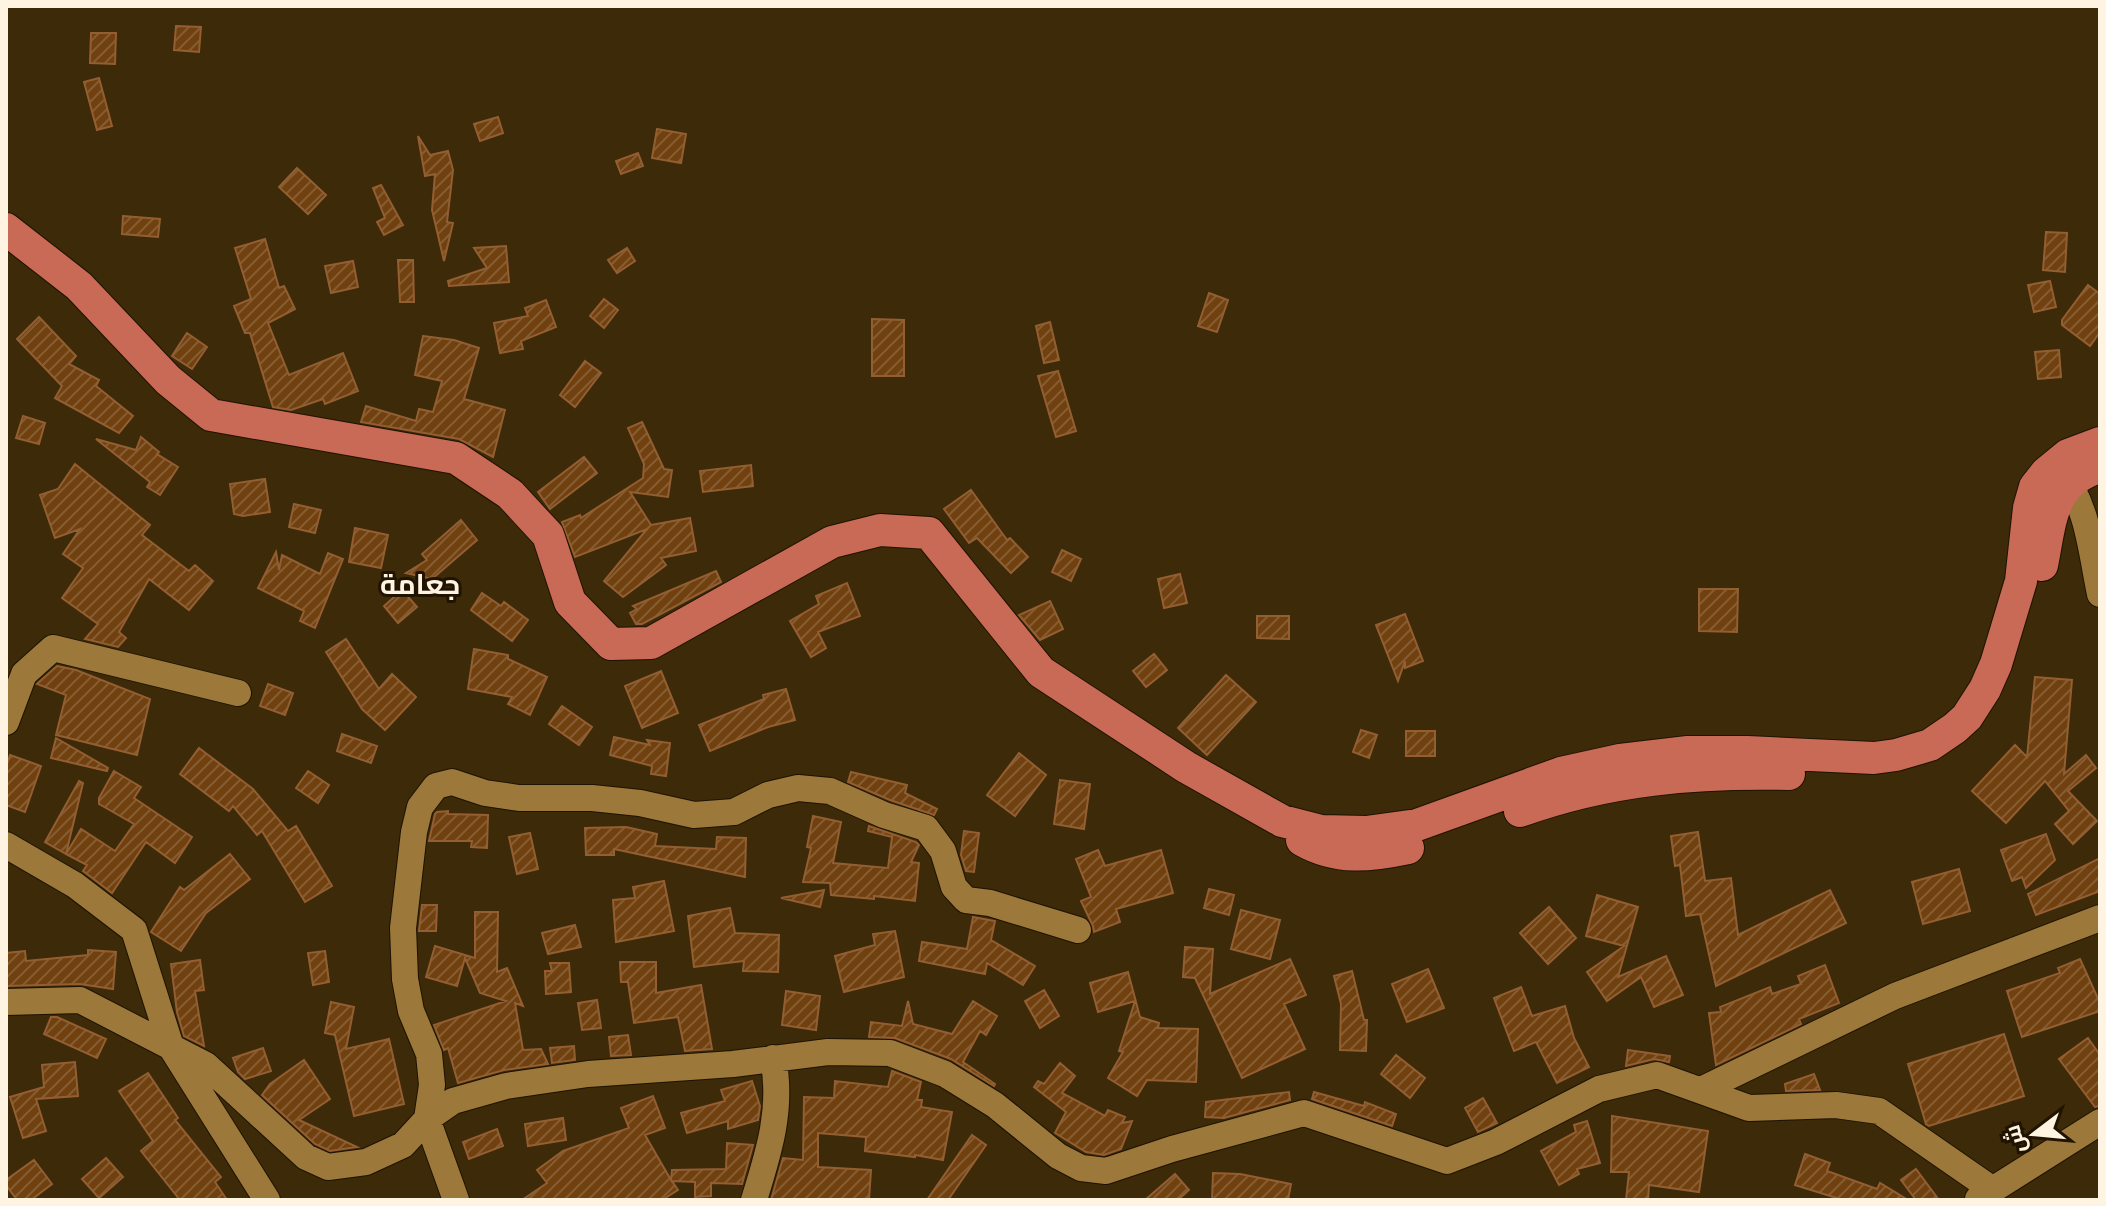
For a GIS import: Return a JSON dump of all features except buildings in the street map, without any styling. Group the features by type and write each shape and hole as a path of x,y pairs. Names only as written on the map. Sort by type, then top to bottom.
{"main road":[{"path":"6,229 79,286 168,380 211,415 456,458 510,494 548,535 570,602 611,644 651,643 832,542 880,530 929,533 1041,672 1186,767 1282,821 1313,846 1337,854 1363,855 1427,844 1559,797 1598,787 1747,763 1887,779 1934,765 1954,752 1986,719 2003,694 2017,666 2029,626 2062,473 2081,448 2100,443"},
{"path":"2062,473 2100,467"}],"street":[{"path":"2062,473 2083,512 2100,594"},
{"path":"6,722 24,674 53,648 238,693"},
{"path":"456,1200 427,1119 432,1085 429,1054 411,1011 405,979 403,928 414,832 420,807 436,786 452,782 485,793 519,798 592,798 640,803 694,815 734,812 768,795 798,788 830,791 884,815 926,828 943,851 954,887 966,900 990,903 1078,930"},
{"path":"6,845 75,885 134,930 171,1047 267,1200"},
{"path":"1701,1090 1895,996 2100,918"},
{"path":"6,1002 80,1000 206,1065 306,1157 328,1167 366,1162 403,1145 427,1119 453,1101 506,1086 588,1074 733,1064 828,1052 890,1053 945,1074 995,1105 1058,1156 1081,1168 1106,1171 1172,1149 1304,1113 1447,1161 1496,1142 1599,1089 1657,1075 1749,1108 1836,1105 1879,1111 1984,1195 2100,1122"},
{"path":"754,1200 777,1112 778,1082 773,1058"}],"district":[{"name":"جعامة","path":"420,584"}]}
